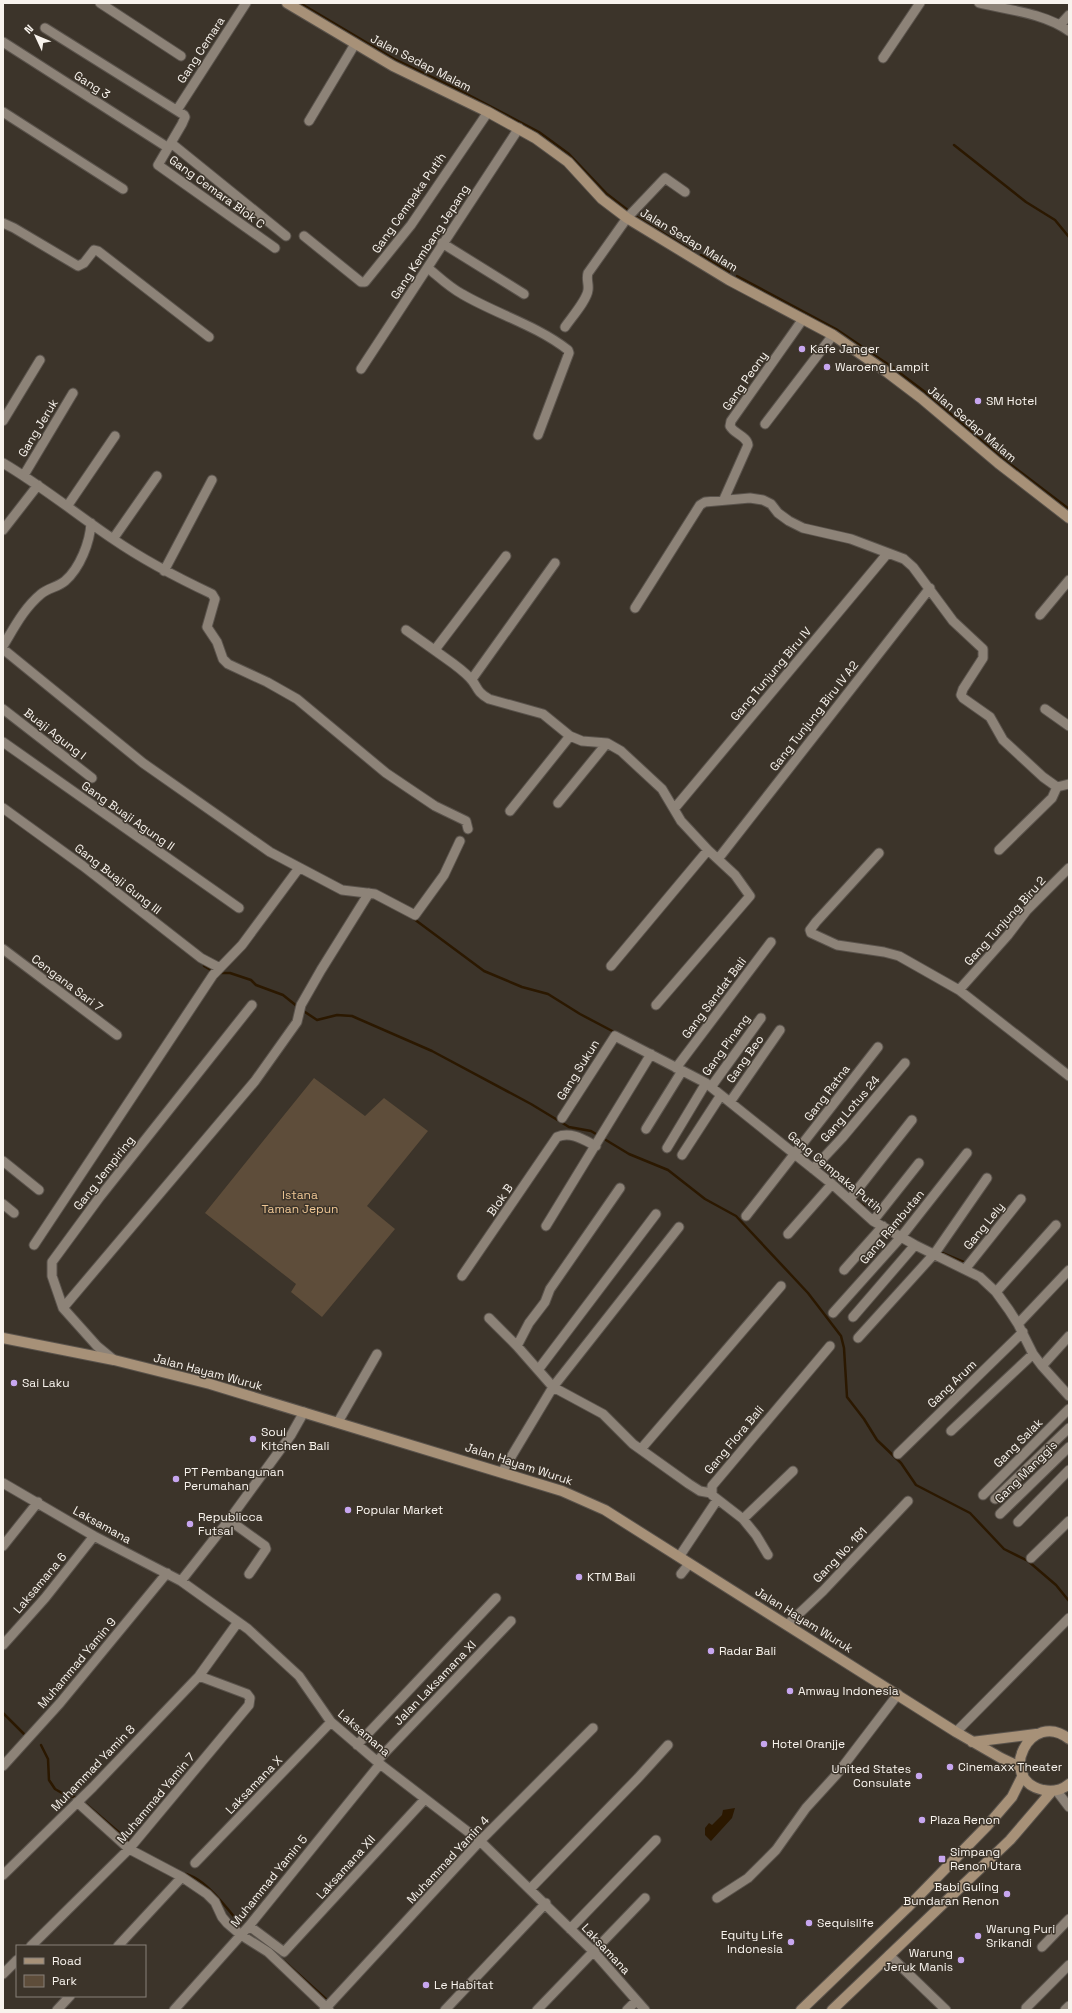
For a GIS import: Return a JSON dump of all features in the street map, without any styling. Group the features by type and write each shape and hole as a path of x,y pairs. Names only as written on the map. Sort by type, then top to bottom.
{"main road":[{"name":"Jalan Sedap Malam","path":"287,3 354,44 430,85 519,128 568,162 602,199 631,214 708,268 833,335 913,391 998,463 1069,518"},
{"name":"Jalan Hayam Wuruk","path":"3,1338 114,1360 210,1384 502,1472 562,1491 598,1506 956,1732 1022,1771 1032,1786 1038,1789 1060,1788"},
{"path":"801,2010 907,1908 987,1826 1012,1797 1022,1771 1020,1758 1024,1747 1032,1737 1046,1732 1064,1732 1069,1739"},
{"path":"972,1742 1039,1734"},
{"path":"832,2010 1010,1840 1060,1788"}],"street":[{"path":"100,3 181,56"},
{"name":"Gang Cemara","path":"177,110 246,3"},
{"path":"883,58 920,3"},
{"path":"979,3 1033,15 1060,25 1069,31"},
{"path":"1060,25 1069,15"},
{"path":"45,28 177,110"},
{"name":"Gang 3","path":"3,42 169,145 286,236"},
{"path":"309,121 354,44"},
{"name":"Gang Cemara Blok C","path":"177,110 185,118 158,165 275,248"},
{"path":"3,112 123,189"},
{"name":"Gang Cempaka Putih","path":"304,236 361,282 366,282 411,225 488,112"},
{"name":"Gang Kembang Jepang","path":"361,369 428,268 442,243 519,128"},
{"path":"566,327 586,296 588,290 586,279 588,273 631,214 665,178 686,192"},
{"path":"4,224 14,228 78,266 84,263 94,250 98,250 209,337"},
{"path":"442,243 524,294"},
{"path":"428,268 462,294 531,328 568,350 569,353 538,435"},
{"name":"Gang Peony","path":"724,499 748,445 745,438 732,430 730,426 731,421 803,319"},
{"path":"765,424 833,335"},
{"path":"3,421 40,360"},
{"name":"Gang Jeruk","path":"24,475 73,393"},
{"path":"68,505 115,436"},
{"path":"3,463 24,475 68,505 113,539 164,571 214,597 207,627 217,642 223,659 228,664 267,682 297,699 368,760 435,806 466,821 468,829"},
{"path":"113,539 157,476"},
{"path":"164,571 212,480"},
{"path":"3,530 38,485"},
{"path":"635,608 702,503 724,499 750,498 763,500 771,504 778,513 789,521 803,528 851,539 887,554 896,556 908,563 930,588 953,621 983,649 983,658 962,690 961,695 963,698 990,717 1003,740 1043,777 1057,787 1069,784"},
{"path":"91,523 88,542 71,575 64,581 41,594 34,601 19,619 3,647 143,764 258,844 299,868 342,890 369,893 415,916 444,875 460,841"},
{"name":"Gang Tunjung Biru IV","path":"674,809 887,554"},
{"path":"437,652 437,647 506,556"},
{"path":"472,679 555,563"},
{"path":"1040,615 1069,580"},
{"name":"Gang Tunjung Biru IV A2","path":"718,859 930,588"},
{"path":"406,630 472,679 478,691 489,699 543,714 570,736 582,741 607,743 621,751 654,780 668,797 681,821 708,850 735,875 750,896 656,1005"},
{"name":"Buaji Agung I","path":"3,709 92,778"},
{"path":"1045,709 1069,726"},
{"path":"510,811 570,736"},
{"name":"Gang Buaji Agung II","path":"3,742 239,908"},
{"path":"558,803 607,743"},
{"path":"999,850 1052,798 1057,787"},
{"name":"Gang Buaji Gung III","path":"3,808 83,866 217,971"},
{"path":"611,966 708,850"},
{"path":"879,853 816,922 810,930 811,933 837,945 899,956 959,990 1069,1076"},
{"path":"34,1245 217,971 242,945 299,868"},
{"name":"Gang Tunjung Biru 2","path":"959,990 1008,935 1027,910 1069,868"},
{"path":"64,1308 255,1081 296,1022 300,1008 321,970 369,893"},
{"name":"Gang Sandat Bali","path":"646,1129 679,1069 771,942"},
{"name":"Cengana Sari 7","path":"3,949 117,1035"},
{"name":"Gang Jempiring","path":"114,1360 93,1341 64,1308 52,1276 52,1262 98,1198 252,1005"},
{"name":"Gang Pinang","path":"667,1148 708,1084 761,1018"},
{"name":"Gang Beo","path":"730,1102 780,1030"},
{"name":"Gang Cempaka Putih","path":"614,1036 708,1084 832,1184 873,1221 915,1245 966,1268 980,1277 996,1292 1020,1328 1033,1354 1042,1366 1068,1393"},
{"name":"Gang Sukun","path":"562,1118 614,1036"},
{"name":"Gang Ratna","path":"746,1216 795,1155 878,1046"},
{"path":"546,1226 598,1144 651,1054"},
{"name":"Gang Lotus 24","path":"812,1169 842,1138 905,1063"},
{"path":"682,1155 721,1095"},
{"path":"850,1199 912,1120"},
{"name":"Blok B","path":"462,1276 558,1136 564,1134 598,1144"},
{"name":"Gang Rambutan","path":"833,1313 901,1237 967,1153"},
{"path":"3,1161 39,1190"},
{"path":"873,1221 919,1162"},
{"path":"858,1338 935,1253 987,1178"},
{"path":"788,1234 832,1184"},
{"path":"517,1346 529,1323 545,1302 550,1289 620,1188"},
{"name":"Gang Lely","path":"966,1268 1021,1199"},
{"path":"3,1204 14,1213"},
{"path":"538,1370 656,1214"},
{"path":"996,1292 1056,1224"},
{"path":"844,1270 883,1226"},
{"path":"502,1472 552,1387 679,1227"},
{"path":"853,1317 915,1245"},
{"name":"Gang Arum","path":"898,1454 1020,1328 1069,1270"},
{"path":"641,1448 781,1286"},
{"path":"489,1318 517,1346 552,1387 604,1414 628,1439 689,1484 700,1491 714,1496 744,1519 768,1555"},
{"path":"1042,1366 1069,1336"},
{"name":"Gang Flora Bali","path":"679,1557 714,1496 713,1483 830,1346"},
{"path":"338,1422 377,1354"},
{"path":"951,1431 1033,1354"},
{"name":"Gang Salak","path":"983,1494 1069,1409"},
{"path":"181,1581 229,1520 294,1430 304,1412"},
{"path":"996,1499 1069,1428"},
{"name":"Gang Manggis","path":"1000,1514 1069,1447"},
{"path":"1018,1522 1069,1470"},
{"path":"744,1519 793,1471"},
{"name":"Laksamana","path":"3,1483 94,1536 181,1581 238,1622 299,1676 330,1722 378,1762 480,1841 546,1903 594,1952 645,2010"},
{"name":"Gang No. 181","path":"787,1625 822,1591 908,1501"},
{"path":"3,1546 38,1502"},
{"path":"229,1520 265,1546 266,1549 249,1574"},
{"path":"1031,1558 1069,1520"},
{"name":"Laksamana 6","path":"3,1645 45,1598 94,1536"},
{"path":"681,1574 689,1564"},
{"name":"Muhammad Yamin 9","path":"3,1766 60,1703 166,1573"},
{"path":"357,1745 496,1598"},
{"path":"956,1732 1069,1618"},
{"name":"Jalan Laksamana XI","path":"378,1762 511,1621"},
{"name":"Muhammad Yamin 8","path":"3,1875 77,1802 199,1676 238,1622"},
{"name":"Muhammad Yamin 7","path":"32,1945 129,1849 249,1705 250,1698 247,1694 199,1676"},
{"path":"717,1898 748,1878 776,1850 806,1808 837,1774 898,1694"},
{"name":"Laksamana X","path":"194,1863 330,1722"},
{"name":"Muhammad Yamin 4","path":"326,2009 480,1841 592,1728"},
{"path":"530,1889 668,1745"},
{"name":"Muhammad Yamin 5","path":"174,2010 249,1926 378,1762"},
{"path":"1060,1788 1068,1806"},
{"name":"Laksamana XII","path":"249,1926 284,1952 425,1799"},
{"path":"77,1802 129,1849 182,1877 207,1894 214,1902 222,1917 241,1935 268,1952 326,2009"},
{"path":"570,1929 656,1840"},
{"path":"119,1945 182,1877"},
{"path":"537,2010 645,1898"},
{"path":"444,2010 546,1903"},
{"path":"1042,1947 1069,1919"},
{"path":"888,1955 946,2010"},
{"path":"3,1974 16,1961"},
{"path":"1026,2008 1069,1965"},
{"path":"57,2010 69,1997"},
{"path":"627,2010 636,2000"},
{"path":"1065,2010 1069,2006"}],"green space":[{"name":"Istana Taman Jepun","path":"314,1078 365,1116 384,1098 428,1131 367,1206 395,1229 322,1317 291,1292 296,1284 205,1213"}],"shaded area":[{"path":"735,1808 732,1818 711,1841 705,1835 705,1828 709,1823 712,1825 722,1815 723,1810"}],"waterway":[{"path":"300,3 396,60 465,93 539,132 569,154 607,194 629,211"},
{"path":"954,145 1026,202 1055,220 1069,237"},
{"path":"637,217 694,252"},
{"path":"701,255 729,272"},
{"path":"737,276 836,329 892,367 925,392 1002,458 1069,509"},
{"path":"414,919 484,971 522,987 548,994 580,1014 616,1033"},
{"path":"204,966 214,972"},
{"path":"218,973 230,973 251,980 256,985 283,995 298,1007"},
{"path":"302,1010 317,1020 337,1015 352,1016 432,1051 531,1104 569,1127 591,1131 629,1154 668,1170 705,1199 736,1216 808,1293 841,1336 844,1348 847,1397 864,1419 877,1440 901,1463 916,1485 970,1513 1004,1549 1028,1561 1056,1585 1069,1601"},
{"path":"855,1199 864,1206"},
{"path":"940,1252 966,1263"},
{"path":"3,1713 24,1734"},
{"path":"41,1745 48,1759 49,1780 55,1789 67,1796 75,1797"},
{"path":"86,1804 129,1841"},
{"path":"181,1873 198,1879 214,1893 240,1924"},
{"path":"258,1938 270,1948"},
{"path":"284,1961 326,1999"}],"place":[{"name":"Kafe Janger","path":"802,349"},
{"name":"Waroeng Lampit","path":"827,367"},
{"name":"SM Hotel","path":"978,401"},
{"name":"Sai Laku","path":"14,1383"},
{"name":"Soul Kitchen Bali","path":"253,1439"},
{"name":"PT Pembangunan Perumahan","path":"176,1479"},
{"name":"Popular Market","path":"348,1510"},
{"name":"Republicca Futsal","path":"190,1524"},
{"name":"KTM Bali","path":"579,1577"},
{"name":"Radar Bali","path":"711,1651"},
{"name":"Amway Indonesia","path":"790,1691"},
{"name":"Hotel Oranjje","path":"764,1744"},
{"name":"Cinemaxx Theater","path":"950,1767"},
{"name":"United States Consulate","path":"919,1776"},
{"name":"Plaza Renon","path":"922,1820"},
{"name":"Simpang Renon Utara","path":"942,1859"},
{"name":"Babi Guling Bundaran Renon","path":"1007,1894"},
{"name":"Sequislife","path":"809,1923"},
{"name":"Warung Puri Srikandi","path":"978,1936"},
{"name":"Equity Life Indonesia","path":"791,1942"},
{"name":"Warung Jeruk Manis","path":"961,1960"},
{"name":"Le Habitat","path":"426,1985"}]}
